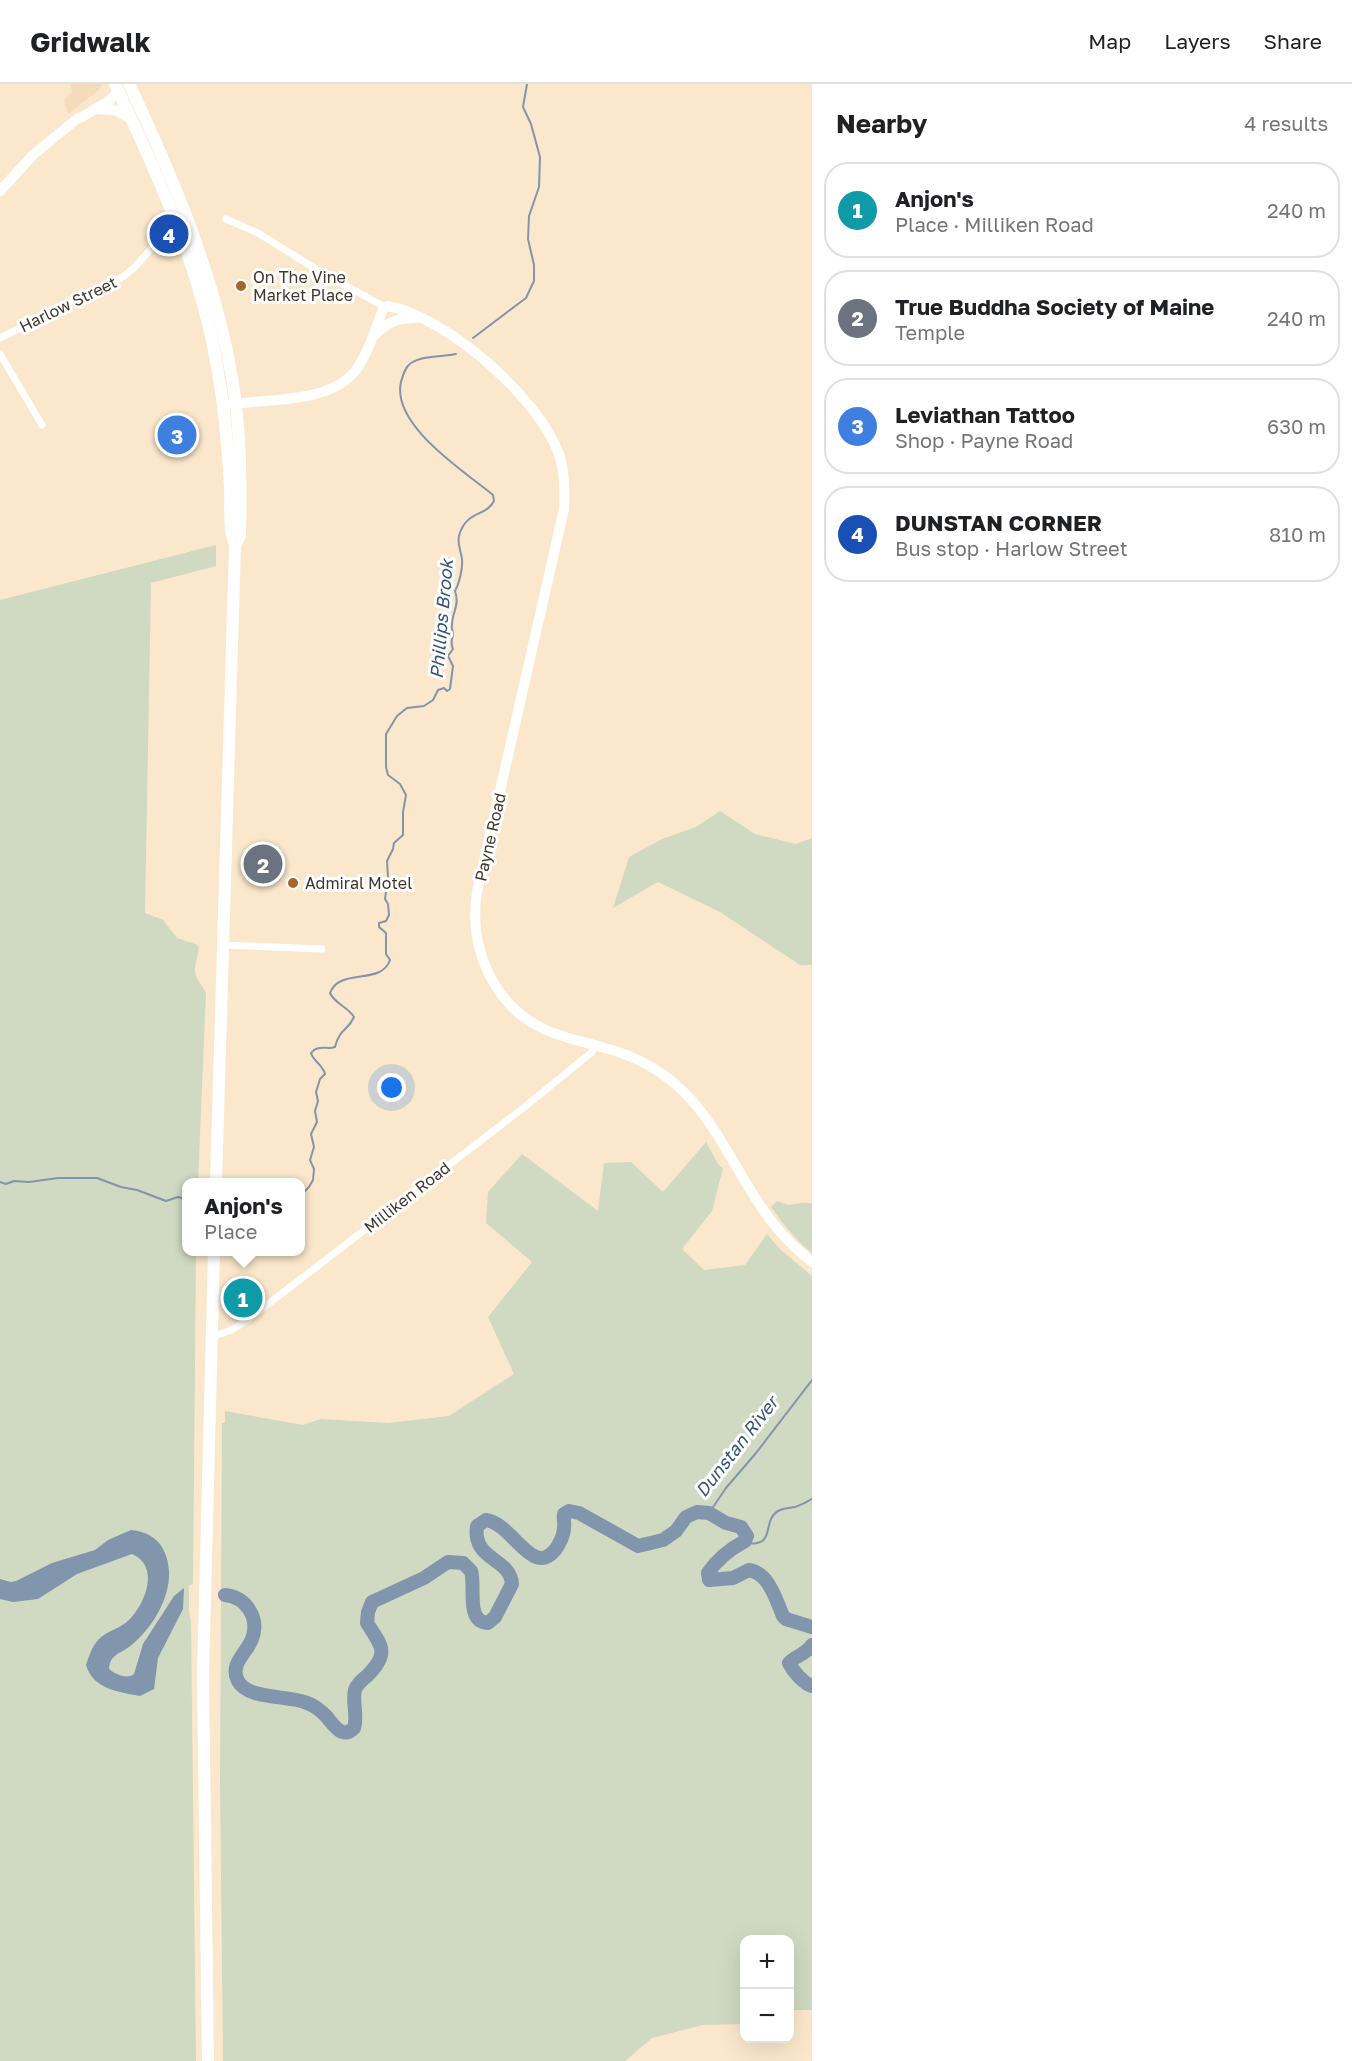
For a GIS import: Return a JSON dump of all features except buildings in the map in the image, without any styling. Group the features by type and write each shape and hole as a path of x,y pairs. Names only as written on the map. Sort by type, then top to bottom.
{"main road":[{"path":"0,191 33,155 78,118 110,100 125,86"},
{"path":"78,118 80,112 110,91 125,86"},
{"path":"125,86 131,119 184,227 215,305 232,376 229,405 241,495 240,537 235,545 216,1178"},
{"path":"125,86 165,162 184,227"},
{"path":"96,109 115,110 131,119"},
{"path":"229,405 311,395 334,389 356,370 386,307"},
{"name":"Payne Road","path":"386,307 393,307 433,323 467,346 531,408 558,450 562,466 565,491 562,517 477,892 475,931 480,955 501,993 530,1021 546,1030 625,1054 664,1075 686,1094 711,1127 773,1223 796,1249 812,1262"},
{"path":"372,339 389,323 405,318 422,318"},
{"path":"208,2061 203,1674 214,1256"}],"street":[{"path":"226,219 258,233 319,271 386,307"},
{"name":"Harlow Street","path":"0,338 121,278 134,268 158,241 159,235 168,227 184,227"},
{"path":"0,354 42,425"},
{"path":"223,945 322,949"},
{"name":"Milliken Road","path":"211,1336 232,1330 257,1313 526,1105 592,1052 596,1045"}],"shaded area":[{"path":"70,84 102,84 99,90 68,114 64,101 72,91"}],"green space":[{"path":"216,545 216,566 151,583 145,913 163,920 177,938 198,945 195,973 206,993 198,1178 182,1178 182,1256 196,1256 193,1584 189,1586 189,1612 191,1621 196,2061 0,2061 0,600"},
{"path":"720,811 755,834 796,844 812,838 812,965 800,965 720,912 658,882 613,908 629,857 662,839 696,827"},
{"path":"706,1142 718,1164 723,1168 712,1211 682,1249 704,1270 745,1265 767,1234 781,1250 812,1276 812,2010 794,2010 794,1935 740,1935 740,2024 703,2025 652,2038 625,2061 223,2061 220,1780 222,1423 225,1423 225,1411 303,1425 321,1419 388,1423 449,1416 514,1374 488,1317 532,1262 486,1223 488,1192 522,1154 598,1211 604,1163 631,1162 663,1192"},
{"path":"777,1201 788,1205 812,1203 812,1253 790,1232 771,1207"}],"water":[{"path":"131,1530 149,1535 162,1547 169,1571 168,1583 161,1608 147,1630 113,1658 109,1669 125,1676 134,1674 143,1644 174,1596 184,1588 183,1609 158,1658 154,1689 140,1696 115,1691 100,1684 89,1673 86,1665 98,1640 129,1620 141,1604 148,1576 141,1560 132,1554 77,1574 38,1599 13,1602 0,1599 0,1579 16,1581 52,1563 95,1550 108,1540"}],"waterway":[{"name":"Phillips Brook","path":"473,338 526,298 534,281 534,265 528,239 529,216 539,187 540,157 531,124 523,107 527,84"},
{"name":"Phillips Brook","path":"305,1191 313,1180 314,1169 310,1160 314,1147 311,1134 317,1122 316,1092 320,1079 325,1074 311,1053 320,1048 335,1047 341,1033 354,1017 330,993 335,985 342,981 378,972 385,968 390,960 386,954 386,933 379,927 379,923 386,921 389,915 385,899 388,877 387,861 394,843 403,835 406,795 400,784 388,775 386,734 397,716 407,708 424,706 433,700 438,690 450,689 453,666 448,656 453,649 452,620 457,601 455,591 462,563 459,536 466,522 486,510 494,501 493,495 432,446 407,414 401,398 401,382 411,363 427,357 456,354"},
{"name":"Phillips Brook","path":"0,1182 6,1184 14,1181 29,1182 58,1178 97,1178 166,1201 182,1198"},
{"name":"Dunstan River","path":"709,1513 726,1488 812,1380"},
{"path":"743,1543 761,1541 768,1532 774,1514 812,1499"},
{"name":"Dunstan River","path":"225,1595 245,1604 253,1616 252,1639 236,1669 238,1681 243,1687 259,1694 310,1704 322,1712 342,1732 354,1728 356,1688 374,1668 381,1655 380,1644 367,1623 372,1602 424,1578 448,1562 463,1563 471,1571 476,1617 488,1623 495,1617 512,1584 505,1568 485,1553 480,1546 477,1526 486,1520 505,1530 530,1554 538,1558 546,1557 557,1548 563,1534 564,1514 569,1511 579,1513 638,1546 663,1540 676,1531 686,1517 697,1512 709,1513 726,1523 741,1527 747,1536 745,1541 716,1563 708,1573 709,1580 733,1578 749,1570 756,1572 771,1588 786,1619 812,1627"},
{"path":"812,1645 789,1663 793,1670 812,1686"}],"place":[{"name":"DUNSTAN CORNER","path":"169,234"},
{"name":"On The Vine Market Place","path":"241,286"},
{"name":"Leviathan Tattoo","path":"177,435"},
{"name":"True Buddha Society of Maine","path":"263,864"},
{"name":"Admiral Motel","path":"293,883"},
{"name":"Anjon's","path":"243,1298"}]}
